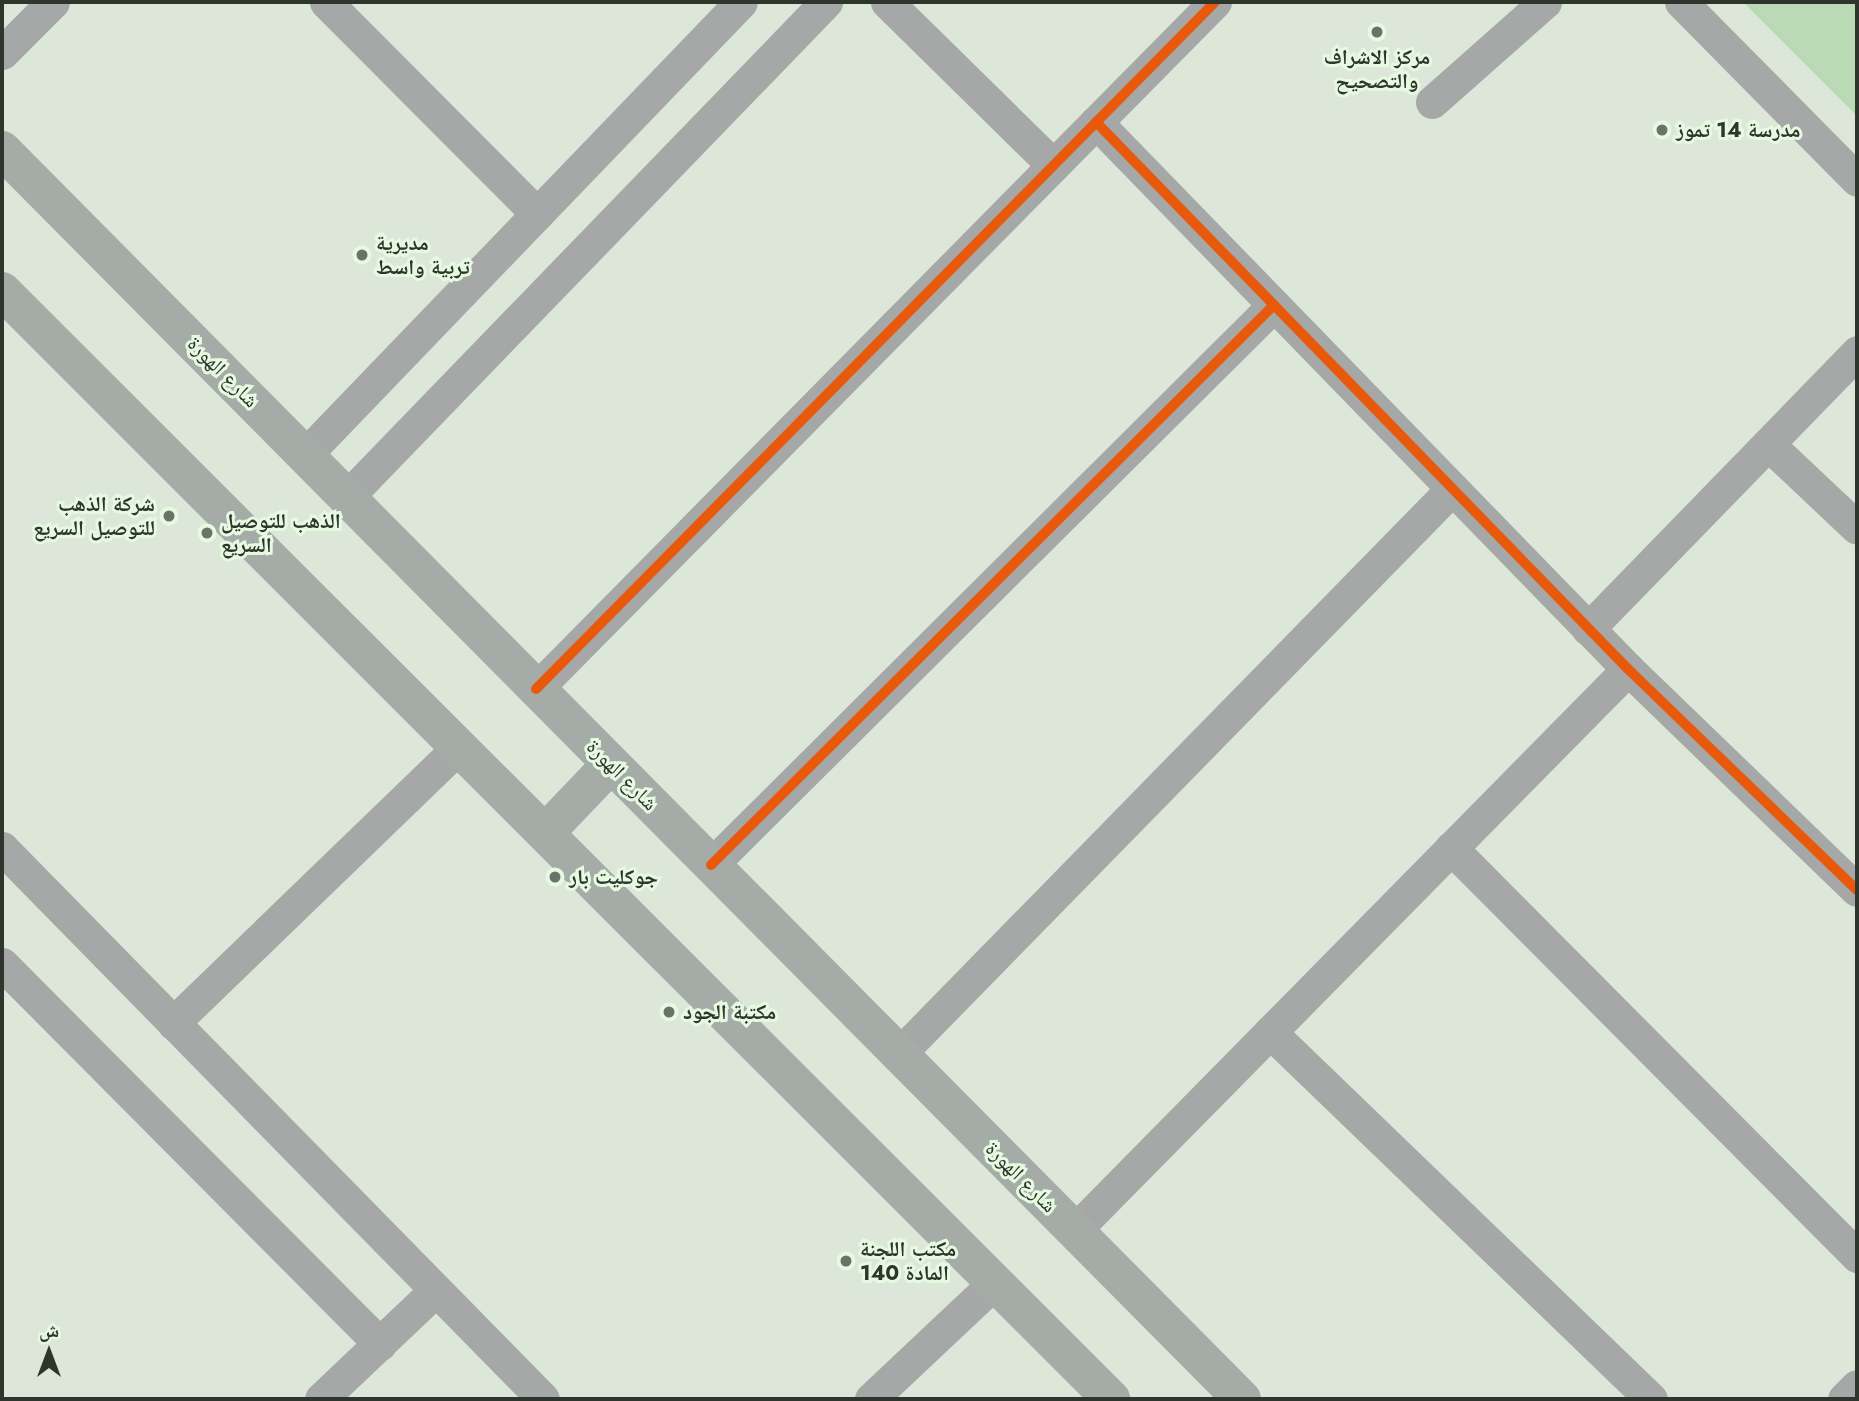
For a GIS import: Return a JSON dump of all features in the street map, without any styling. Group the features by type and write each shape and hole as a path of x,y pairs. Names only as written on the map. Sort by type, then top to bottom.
{"main road":[{"name":"شارع الهورة","path":"2,150 1242,1399"},
{"path":"2,291 1111,1399"},
{"path":"545,833 611,764"}],"street":[{"path":"2,53 53,2"},
{"path":"327,2 537,214"},
{"path":"306,454 741,2"},
{"path":"346,497 826,2"},
{"path":"887,2 1053,165"},
{"path":"536,688 1215,2"},
{"path":"1432,102 1545,2"},
{"path":"1681,2 1857,180"},
{"path":"1096,122 1588,629 1857,890"},
{"path":"711,865 1274,305"},
{"path":"1588,629 1857,352"},
{"path":"1768,444 1857,528"},
{"path":"899,1054 1452,489"},
{"path":"1074,1231 1628,669"},
{"path":"173,1023 459,747"},
{"path":"2,848 543,1399"},
{"path":"1451,848 1857,1256"},
{"path":"2,964 380,1344"},
{"path":"1270,1032 1651,1399"},
{"path":"871,1399 995,1282"},
{"path":"321,1399 436,1290"},
{"path":"1844,1399 1857,1386"}],"green space":[{"path":"1743,2 1857,2 1857,116"}],"cycle path":[{"path":"536,689 1215,2"},
{"path":"1096,122 1628,669 1857,890"},
{"path":"711,865 1274,305"}],"place":[{"name":"مركز الاشراف والتصحيح","path":"1377,32"},
{"name":"مدرسة 14 تموز","path":"1662,130"},
{"name":"مديرية تربية واسط","path":"362,255"},
{"name":"شركة الذهب للتوصيل السريع","path":"169,516"},
{"name":"الذهب للتوصيل السريع","path":"207,533"},
{"name":"جوكليت بار","path":"555,877"},
{"name":"مكتبة الجود","path":"669,1012"},
{"name":"مكتب اللجنة المادة 140","path":"846,1261"}]}
